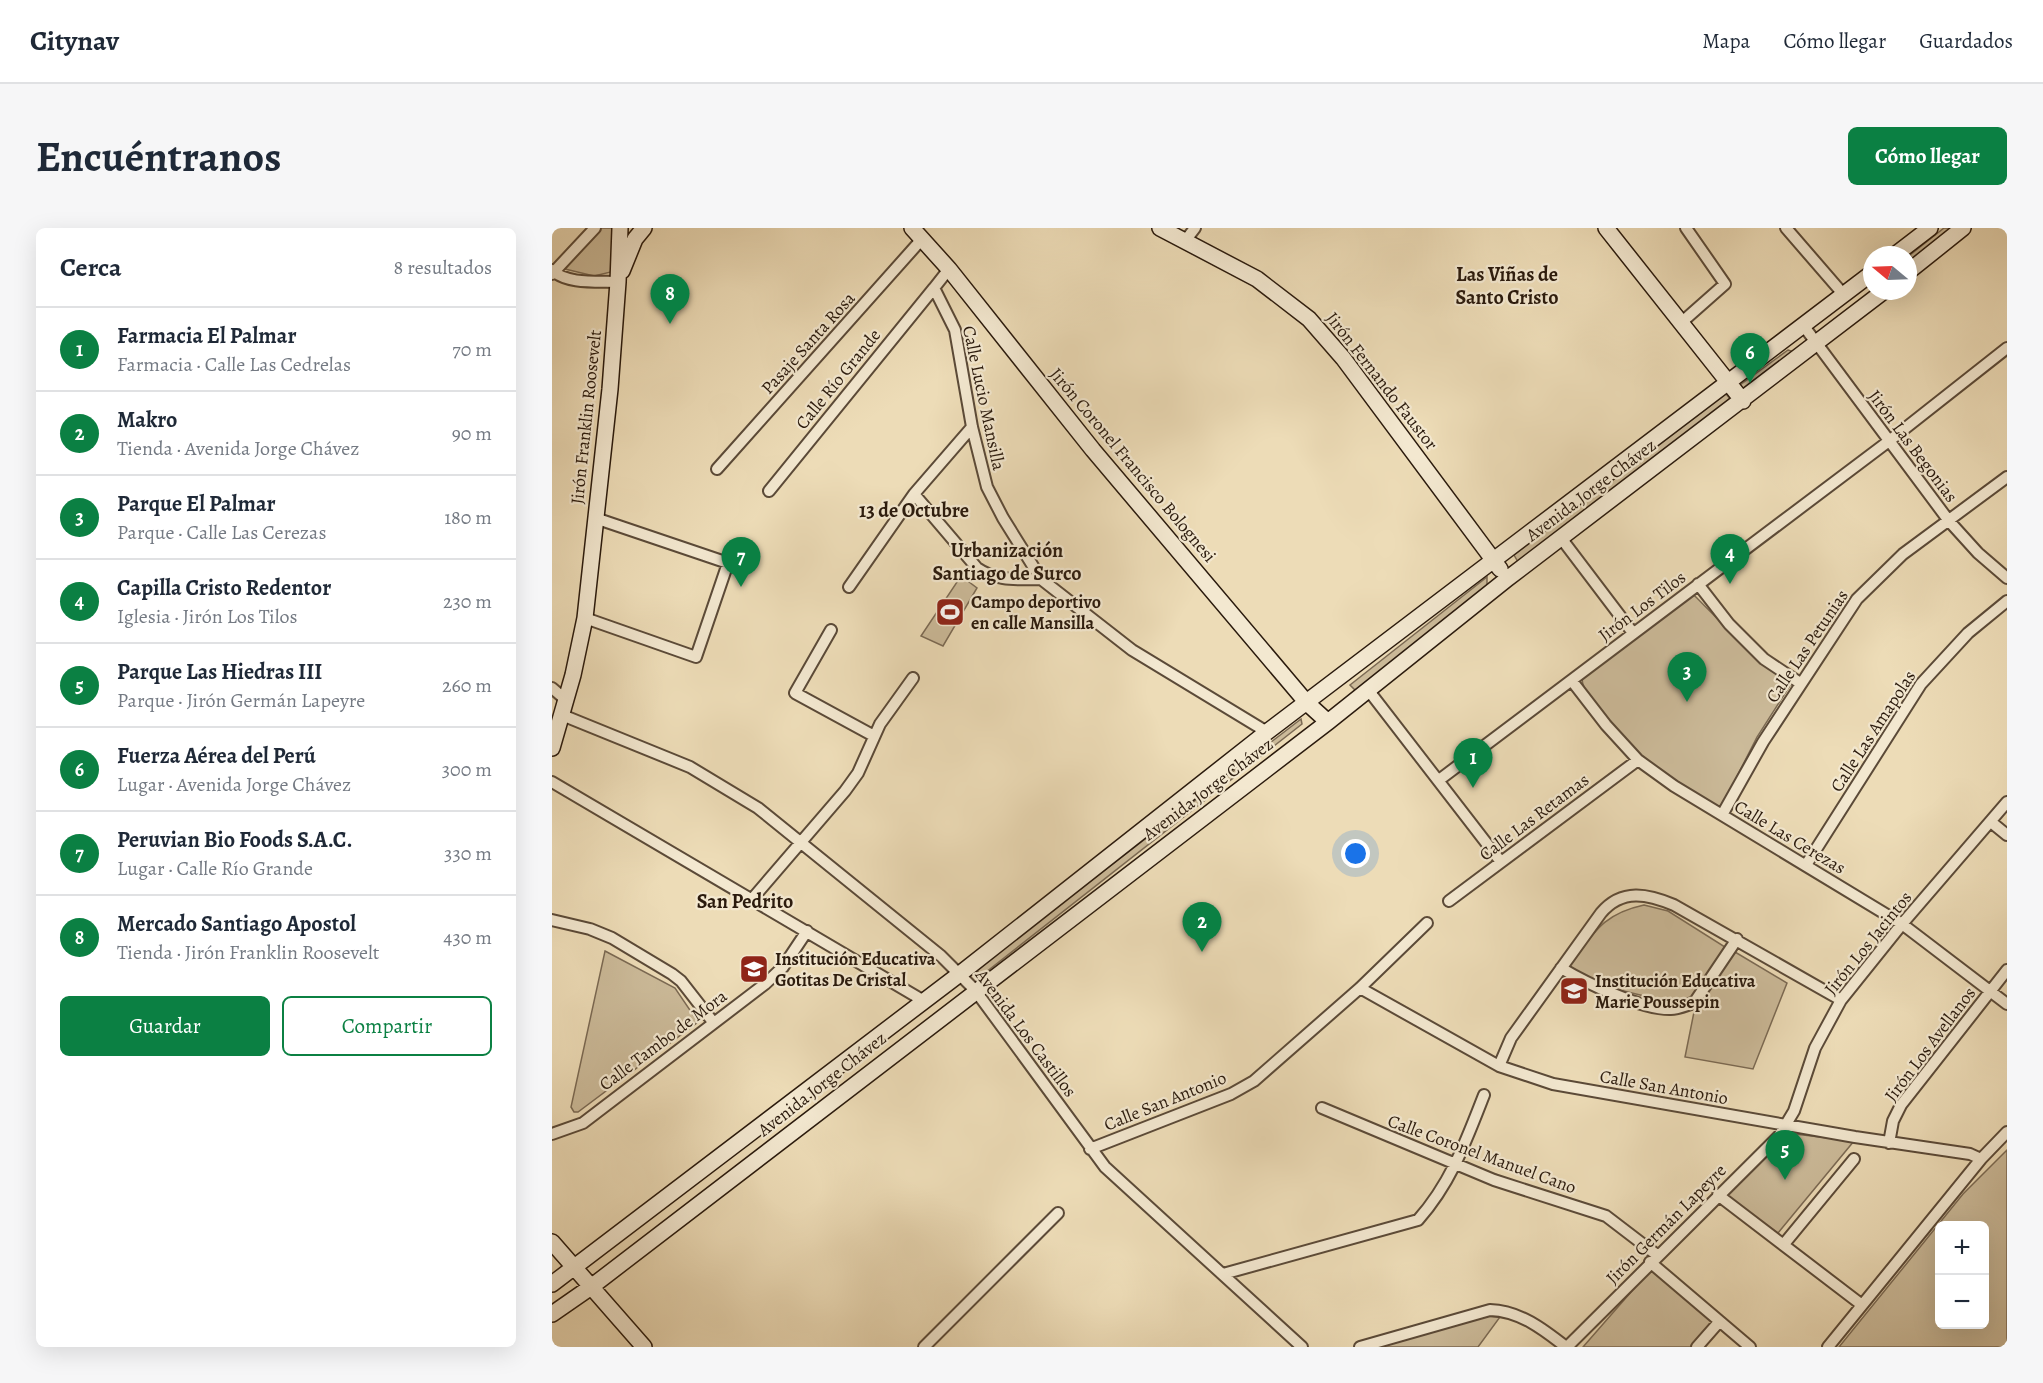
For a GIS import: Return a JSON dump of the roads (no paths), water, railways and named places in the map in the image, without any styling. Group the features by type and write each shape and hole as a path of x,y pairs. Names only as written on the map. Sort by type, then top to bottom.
{"main road":[{"name":"Jirón Franklin Roosevelt","path":"552,748 585,618 618,282 620,228"},
{"path":"618,282 626,258 644,228"},
{"name":"Jirón Fernando Faustor","path":"1160,228 1257,279 1309,319 1343,358 1507,579"},
{"path":"1606,228 1743,401"},
{"path":"1907,246 1930,228"},
{"path":"1917,265 1964,228"},
{"name":"Jirón Coronel Francisco Bolognesi","path":"917,234 949,269 1093,450 1307,703 1328,722"},
{"name":"Avenida Jorge Chávez","path":"552,1284 961,973 1267,732 1863,280"},
{"name":"Avenida Jorge Chávez","path":"552,1314 591,1287 975,990 1369,691 1507,579 1872,300"},
{"path":"552,1242 644,1347"}],"street":[{"path":"595,228 553,272 573,279 618,282"},
{"path":"1185,241 1195,228"},
{"path":"1682,322 1725,284 1686,228"},
{"path":"1786,228 1844,295"},
{"name":"Pasaje Santa Rosa","path":"717,469 917,234"},
{"path":"934,288 949,269"},
{"name":"Calle Lucio Mansilla","path":"934,288 955,330 972,427 987,487 1041,579 1132,650 1267,732"},
{"name":"Calle Río Grande","path":"769,491 934,288"},
{"name":"Jirón Las Begonias","path":"1803,326 1949,521 1978,553 2007,578"},
{"name":"Jirón Los Tilos","path":"1439,780 1889,441 2007,348"},
{"path":"849,587 914,494 972,427"},
{"name":"Calle Las Petunias","path":"1722,815 1800,683 1857,599 1903,554 2007,477"},
{"path":"914,494 977,568 988,576 1001,579 1041,579"},
{"path":"585,618 696,657 728,563 596,518"},
{"path":"1561,538 1633,633"},
{"path":"1698,584 1729,624 1764,659 1800,683"},
{"name":"Calle Las Amapolas","path":"1806,866 1921,684 1968,633 2007,601"},
{"path":"831,630 795,693 874,736"},
{"path":"753,898 799,841 845,791 858,772 880,724 913,678"},
{"name":"Calle Las Cerezas","path":"1572,681 1606,725 1638,760 1674,786 1902,924 2007,1004"},
{"path":"552,687 564,707"},
{"path":"1369,691 1501,862"},
{"name":"Avenida Los Castillos","path":"564,707 690,767 758,808 961,973 1105,1167 1302,1347"},
{"name":"Calle Las Retamas","path":"1449,901 1638,760"},
{"path":"552,782 753,898 924,1001"},
{"name":"Jirón Los Jacintos","path":"1787,1124 1815,1048 1841,1000 1902,924 2007,802"},
{"path":"1991,822 2007,835"},
{"path":"1499,1066 1512,1038 1605,907 1625,896 1641,895 1659,899 1737,939 1841,1000"},
{"path":"552,920 590,928 612,938 672,974 681,981 713,1023"},
{"name":"Calle San Antonio","path":"1090,1149 1231,1094 1254,1081 1360,988 1426,923"},
{"name":"Calle Tambo de Mora","path":"552,1134 583,1123 775,976 807,931"},
{"path":"1561,968 1589,985 1630,999 1671,1009 1694,1003 1737,939"},
{"name":"Jirón Los Avellanos","path":"1888,1143 1893,1121 1900,1105 2007,970"},
{"name":"Calle San Antonio","path":"1360,988 1499,1066 1553,1084 1888,1143 1970,1154 1981,1160"},
{"path":"1223,1274 1418,1220 1438,1197 1457,1165 1484,1095"},
{"name":"Calle Coronel Manuel Cano","path":"1322,1108 1494,1180 1606,1216 1719,1322 1750,1347"},
{"name":"Jirón Germán Lapeyre","path":"1566,1347 1787,1124"},
{"path":"1828,1347 1981,1160 2007,1132"},
{"path":"1784,1244 1854,1159"},
{"path":"1718,1195 1862,1305"},
{"path":"924,1347 946,1322 1058,1213"},
{"path":"1360,1347 1490,1310 1514,1313 1553,1343 1566,1347"},
{"path":"1697,1347 1719,1322"}],"place":[{"name":"Mercado Santiago Apostol","path":"670,324"},
{"name":"Fuerza Aérea del Perú","path":"1750,383"},
{"name":"Capilla Cristo Redentor","path":"1730,584"},
{"name":"Peruvian Bio Foods S.A.C.","path":"741,587"},
{"name":"Campo deportivo en calle Mansilla","path":"950,612"},
{"name":"Parque El Palmar","path":"1687,702"},
{"name":"Farmacia El Palmar","path":"1473,788"},
{"name":"Makro","path":"1202,952"},
{"name":"Institución Educativa Gotitas De Cristal","path":"754,969"},
{"name":"Institución Educativa Marie Poussepin","path":"1574,991"},
{"name":"Parque Las Hiedras III","path":"1785,1180"}],"district":[{"name":"Las Viñas de Santo Cristo","path":"1507,286"},
{"name":"13 de Octubre","path":"914,510"},
{"name":"Urbanización Santiago de Surco","path":"1007,562"},
{"name":"San Pedrito","path":"745,901"}]}
